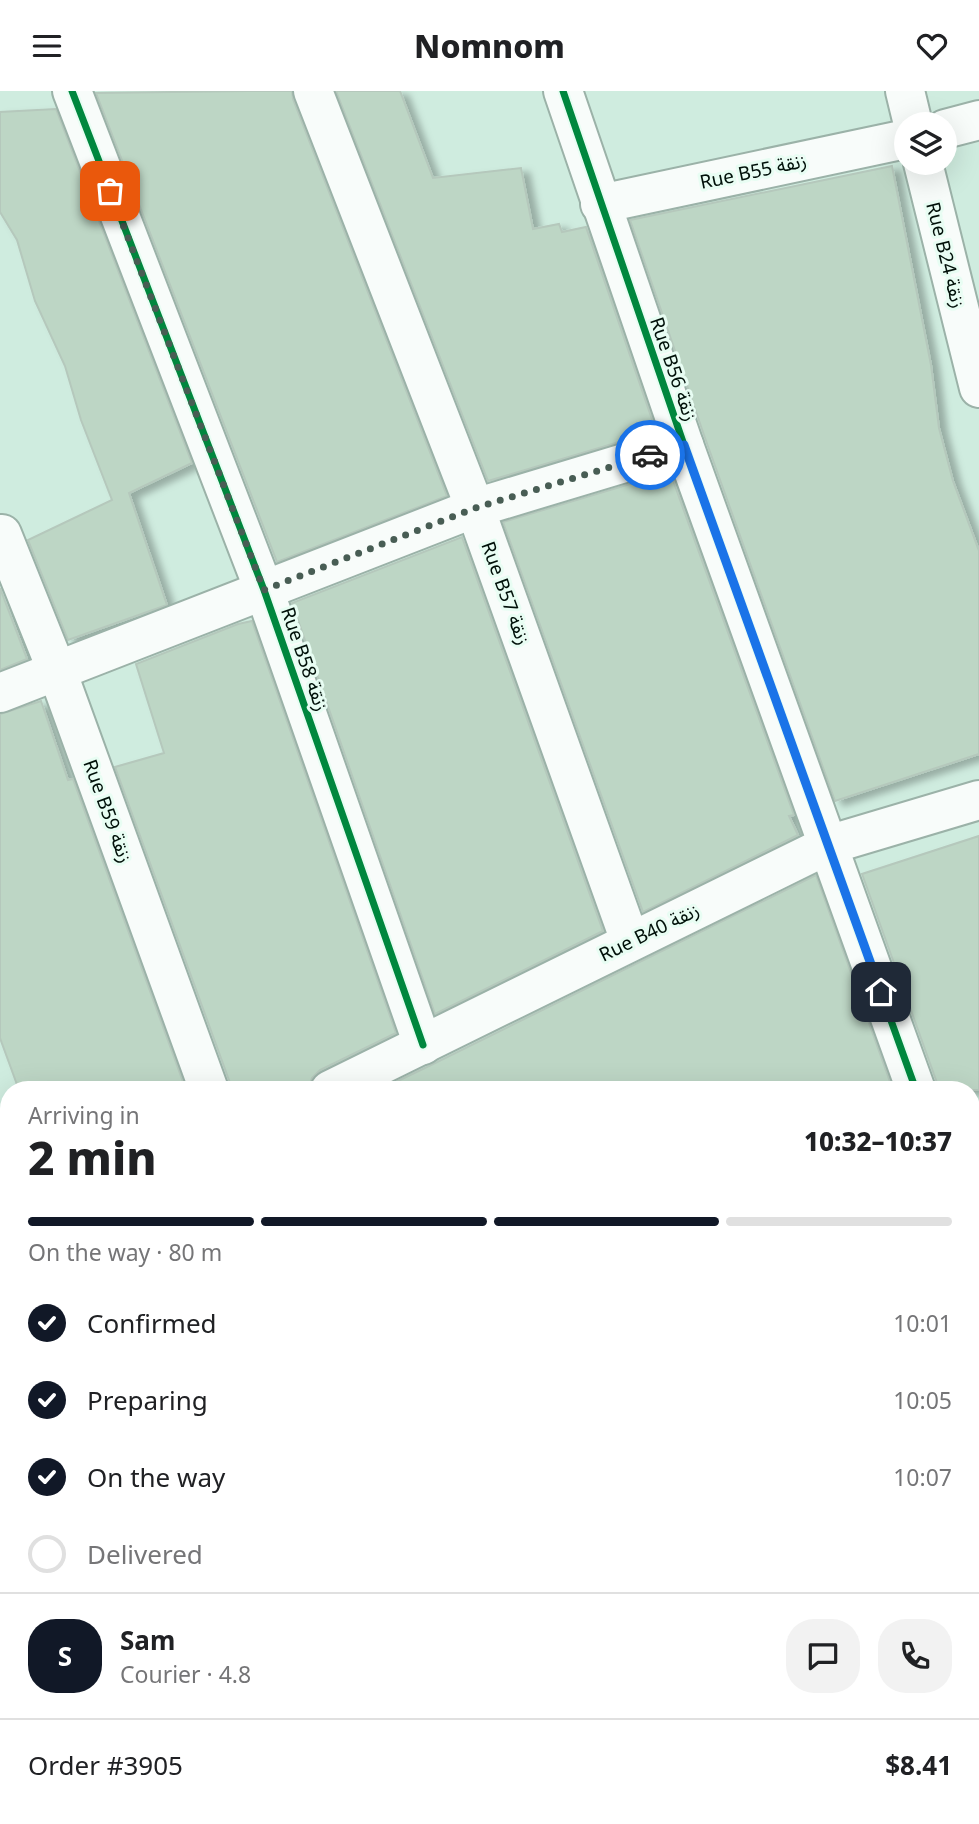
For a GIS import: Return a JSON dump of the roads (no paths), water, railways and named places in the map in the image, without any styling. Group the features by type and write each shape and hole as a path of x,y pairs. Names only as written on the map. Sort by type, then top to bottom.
{"street":[{"name":"Rue B58 زنقة","path":"72,91 264,590 423,1045"},
{"name":"Rue B57 زنقة","path":"313,91 475,508 630,941"},
{"name":"Rue B56 زنقة","path":"563,91 684,445 913,1081"},
{"path":"905,91 910,112"},
{"path":"957,126 979,120"},
{"name":"Rue B55 زنقة","path":"600,204 894,142"},
{"name":"Rue B24 زنقة","path":"926,175 979,388"},
{"path":"0,693 475,508 684,445"},
{"name":"Rue B59 زنقة","path":"2,534 57,671 206,1081"},
{"name":"Rue B40 زنقة","path":"349,1081 828,845 979,800"}]}
